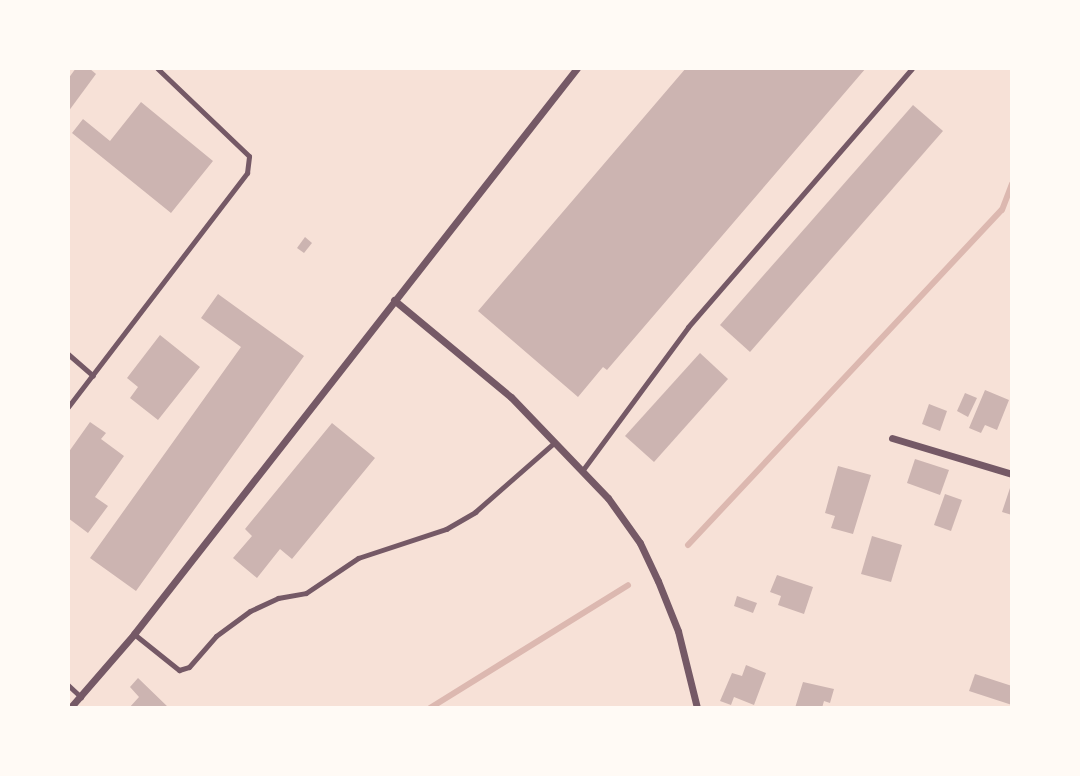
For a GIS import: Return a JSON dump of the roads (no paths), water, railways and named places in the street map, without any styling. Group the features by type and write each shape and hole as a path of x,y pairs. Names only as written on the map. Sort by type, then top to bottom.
{"street":[{"path":"70,708 134,634 577,68"},
{"path":"394,300 511,397 608,498 640,543 678,631 696,708"},
{"path":"892,438 1012,474"}],"lane":[{"path":"68,407 247,173 249,156 157,68"},
{"path":"582,471 688,327 912,68"},
{"path":"68,354 93,376"},
{"path":"134,634 179,670 190,667 216,636 250,611 278,598 306,593 358,558 446,529 475,512 555,442"},
{"path":"68,685 81,696"}],"waterway":[{"path":"688,545 1002,210 1012,184"},
{"path":"430,708 628,585"}]}
